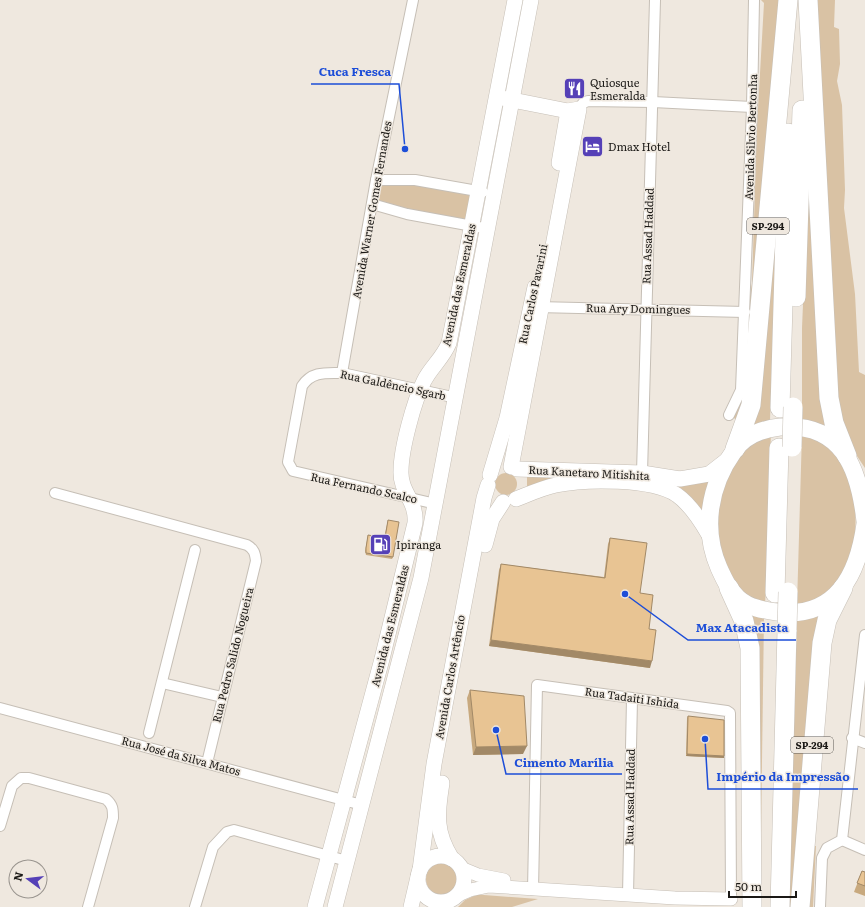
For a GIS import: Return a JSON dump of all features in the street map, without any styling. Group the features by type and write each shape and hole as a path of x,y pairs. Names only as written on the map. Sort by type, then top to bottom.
{"highway":[{"name":"SP-294","path":"731,454 745,422 752,397 788,0"},
{"name":"SP-294","path":"767,907 782,592 786,408 791,0"},
{"name":"SP-294","path":"786,408 807,0"},
{"path":"807,0 829,398 834,423 862,499 865,521"},
{"path":"752,907 750,648 744,621 717,564 709,535 709,515 713,495 731,454 751,435 761,431 785,427 805,427 814,429 826,435 865,480"},
{"path":"846,583 861,546 865,524"},
{"path":"729,588 738,598 757,609 801,613 812,610 824,604 846,583 865,568"},
{"name":"SP-294","path":"800,907 822,644 827,620 846,583"},
{"name":"SP-294","path":"780,630 780,907"}],"main road":[{"name":"Avenida das Esmeraldas","path":"315,907 382,659 415,523 416,512 401,476 401,465 420,391 429,372 444,354 449,343 515,0"},
{"name":"Avenida das Esmeraldas","path":"335,907 413,613 457,398 531,0"},
{"path":"497,98 574,110"},
{"name":"Rua Carlos Pavarini","path":"489,480 513,419 536,307 541,263 574,110"},
{"name":"Rua Carlos Pavarini","path":"513,419 514,468"},
{"name":"Rua Kanetaro Mitishita","path":"514,468 642,473 669,479 691,479 709,474 731,454"},
{"path":"499,467 514,468 523,478 523,490 509,500 493,496 489,480 499,467"},
{"name":"Avenida Carlos Artêncio","path":"411,907 419,873 434,764 473,552 489,480"},
{"name":"Rua Kanetaro Mitishita","path":"509,500 555,485 579,482 630,482 663,488 677,495 700,519 709,535"},
{"name":"Avenida Carlos Artêncio","path":"457,863 440,836 438,825 445,757 488,528 509,500"},
{"path":"440,856 457,863 464,883 453,900 442,902 430,898 421,889 419,873 428,860 440,856"}],"street":[{"name":"Avenida Warner Gomes Fernandes","path":"342,373 376,180 412,0"},
{"name":"Rua Assad Haddad","path":"642,473 645,309 653,102 655,0"},
{"name":"Avenida Silvio Bertonha","path":"729,415 741,390 752,107 754,0"},
{"path":"574,110 588,101 653,102 752,107"},
{"path":"376,180 414,180 495,195"},
{"path":"372,204 407,214 489,229"},
{"name":"Rua Ary Domingues","path":"536,307 745,312"},
{"name":"Rua Galdêncio Sgarb","path":"292,471 288,462 302,386 307,378 314,374 323,372 342,373 457,398"},
{"name":"Rua Fernando Scalco","path":"292,471 436,504"},
{"name":"Rua Pedro Salido Nogueira","path":"55,493 247,545 253,548 256,553 256,561 207,763"},
{"path":"149,733 195,550"},
{"path":"842,840 852,738 865,635"},
{"path":"162,683 222,697"},
{"name":"Rua Tadaiti Ishida","path":"533,890 537,685 727,711 731,718 731,903"},
{"name":"Rua Assad Haddad","path":"628,895 632,699"},
{"name":"Rua José da Silva Matos","path":"0,708 362,805"},
{"path":"852,738 865,743"},
{"path":"0,826 12,786 16,781 29,778 106,799 113,809 113,818 88,907"},
{"path":"195,907 213,847 227,832 234,830 347,861"},
{"path":"842,840 865,850"},
{"path":"820,907 822,858 827,848 842,840"},
{"path":"457,863 478,875 523,882 530,886 533,890"},
{"path":"453,900 470,890 489,886 731,903"},
{"path":"675,898 700,907"},
{"path":"718,907 721,902 731,903"}],"shaded area":[{"path":"761,0 783,0 741,422 732,417 752,283 757,126 764,3"},
{"path":"815,0 835,0 834,27 839,29 840,64 837,81 842,105 845,190 844,208 855,294 859,372 865,375 865,468 851,447 839,418"},
{"path":"809,163 830,429 802,421 802,328"},
{"path":"376,180 479,191 472,226 372,204"},
{"path":"777,220 770,420 752,426"},
{"path":"771,432 765,608 747,599 723,564 715,512 737,454"},
{"path":"802,433 827,445 840,462 848,479 853,496 855,533 852,551 845,568 836,583 824,597 797,605"},
{"path":"506,473 514,476 517,484 514,492 506,495 498,492 495,484 498,476"},
{"path":"527,475 582,476 527,490"},
{"path":"714,478 704,518 664,482 696,484"},
{"path":"824,610 793,907 789,907 797,617"},
{"path":"749,613 764,616 760,907"},
{"path":"809,846 816,846 813,907 806,907"},
{"path":"439,863 445,863 455,870 458,879 457,885 451,892 445,895 439,895 429,888 426,882 426,876 433,866"},
{"path":"476,895 538,899 512,907 458,907 465,900"}],"building":[{"name":"Ipiranga","path":"388,520 399,522 393,557 366,553 368,535 385,538"},
{"path":"610,538 647,543 640,593 653,595 649,629 656,630 652,661 491,640 501,564 605,578"},
{"path":"470,690 524,696 527,746 476,747"},
{"path":"688,716 724,720 724,756 687,754"},
{"path":"862,871 865,872 865,886 857,883"}],"place":[{"name":"Quiosque Esmeralda","path":"575,89"},
{"name":"Dmax Hotel","path":"592,147"},
{"name":"Cuca Fresca","path":"405,149"},
{"name":"Ipiranga","path":"380,545"},
{"name":"Max Atacadista","path":"625,594"},
{"name":"Cimento Marília","path":"496,730"},
{"name":"Império da Impressão","path":"705,739"}]}
